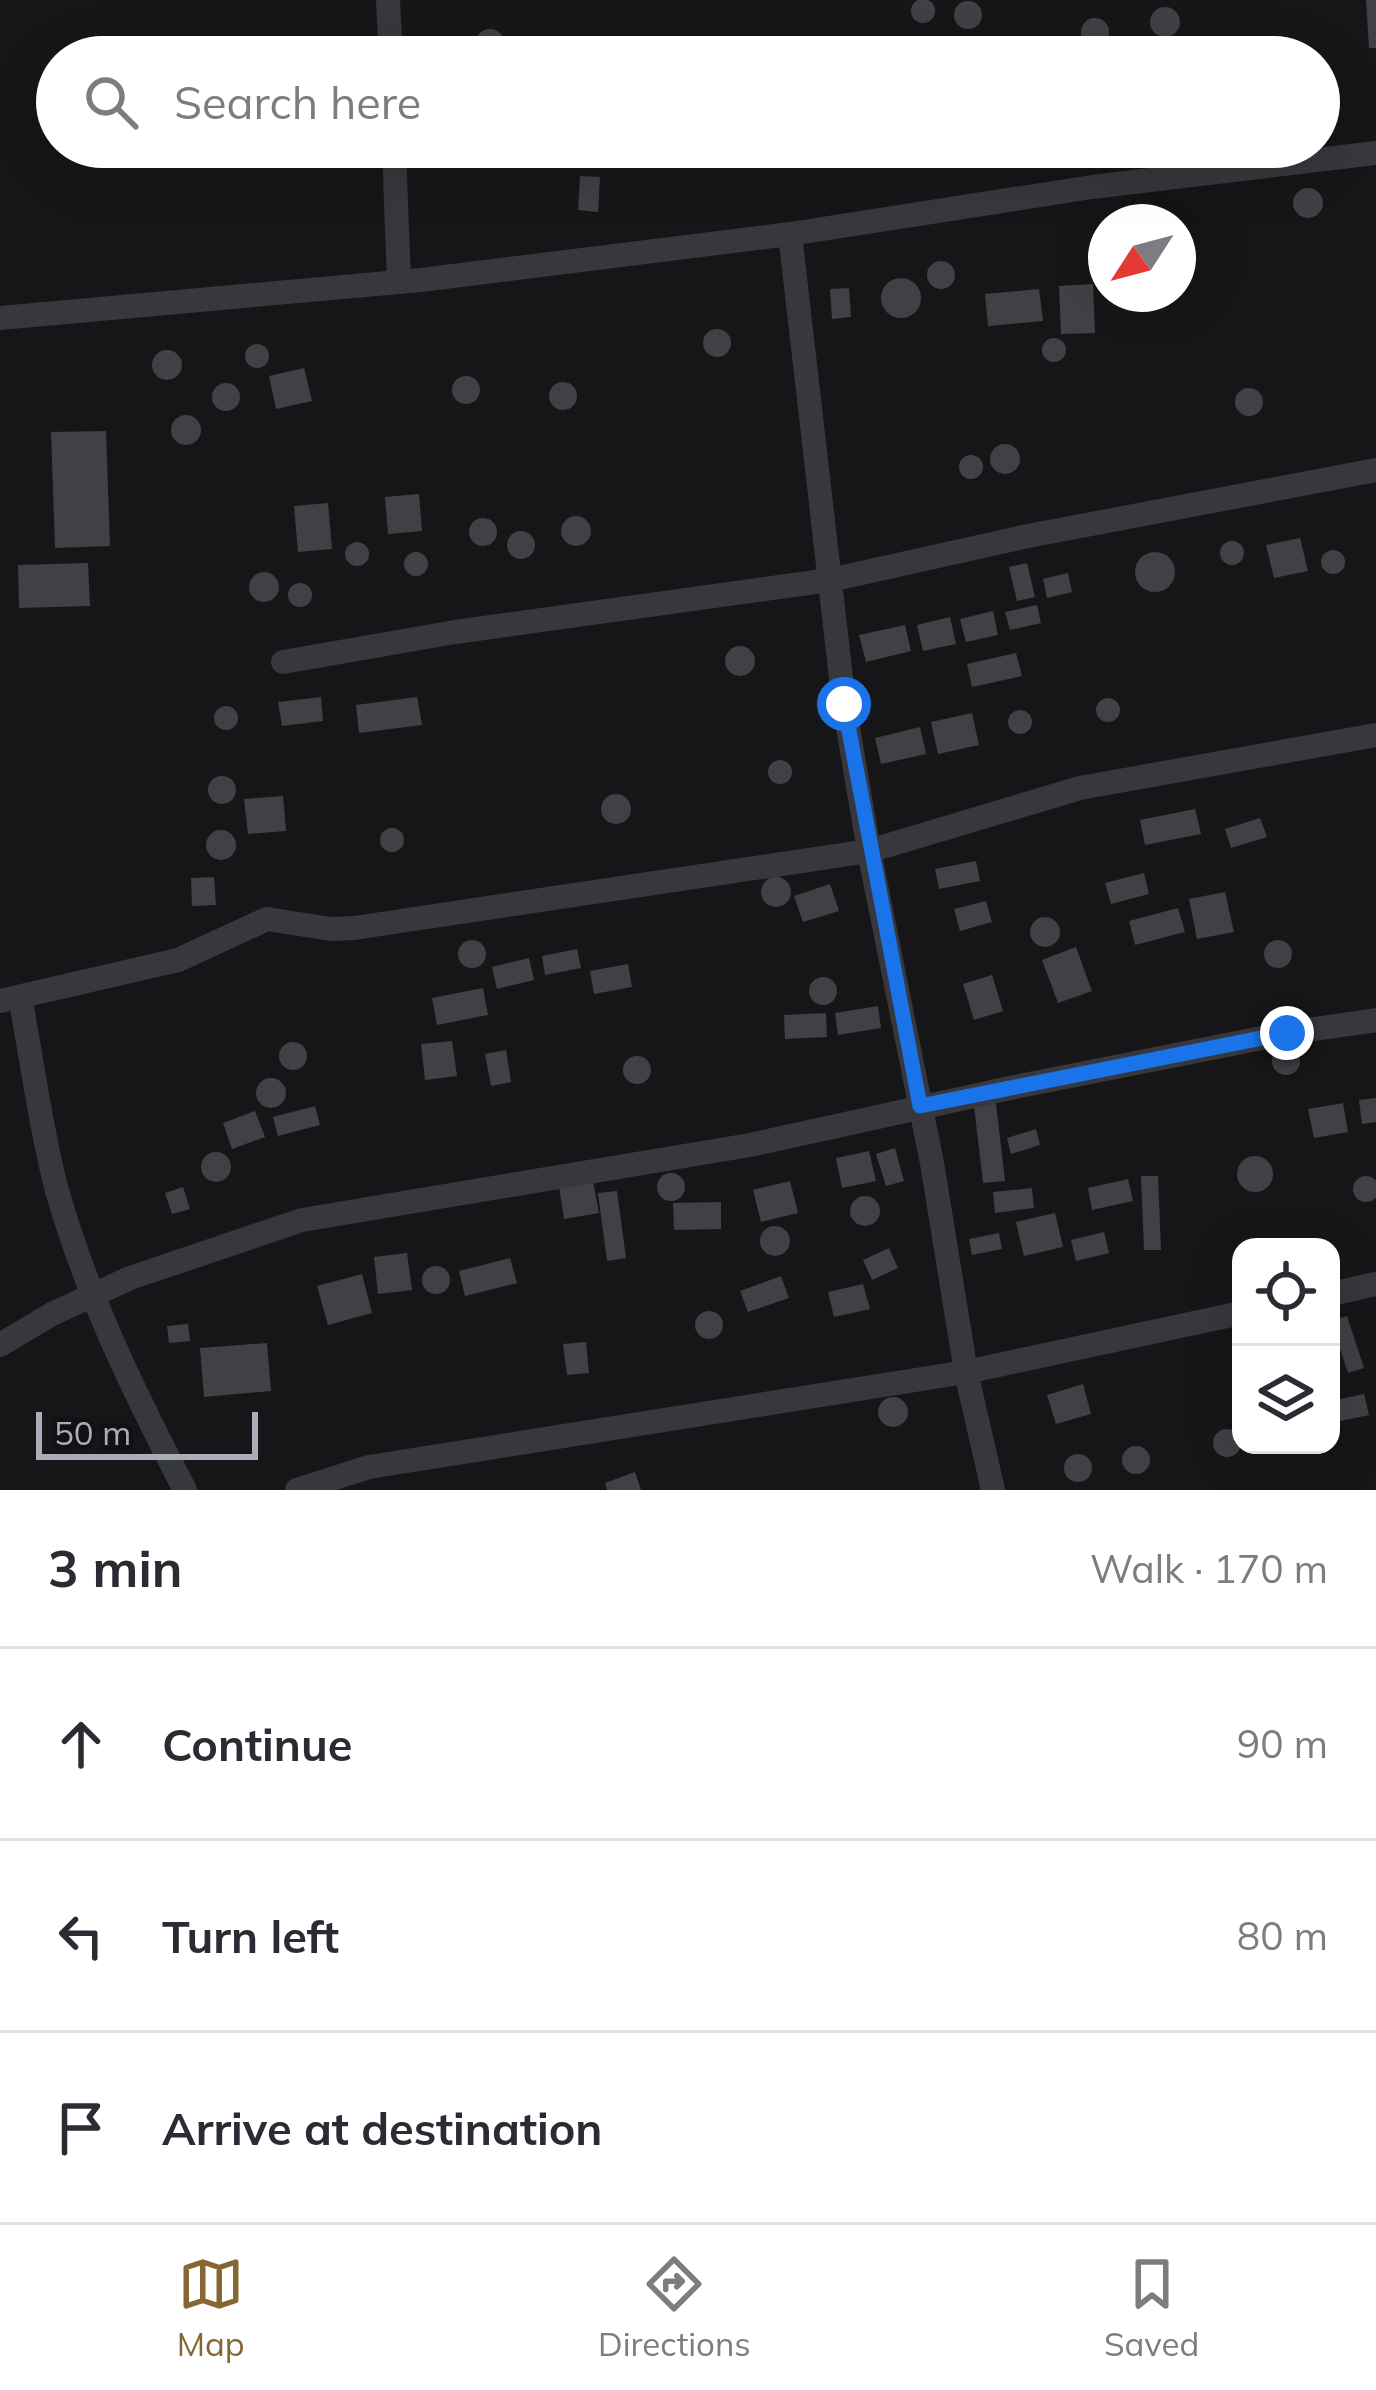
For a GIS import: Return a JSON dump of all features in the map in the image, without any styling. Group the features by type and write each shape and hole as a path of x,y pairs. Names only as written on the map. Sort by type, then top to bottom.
{"street":[{"path":"388,0 390,36"},
{"path":"1340,157 1376,153"},
{"path":"395,168 399,282"},
{"path":"0,318 399,282 790,234 1092,187 1251,168"},
{"path":"790,234 844,704 966,1372 993,1490"},
{"path":"284,662 455,632 830,580 1028,536 1376,470"},
{"path":"185,1490 136,1397 93,1294 56,1184 10,999 178,959 267,919 354,928 869,851 1080,788 1376,735"},
{"path":"0,1345 52,1313 130,1278 302,1220 750,1145 920,1106 1287,1033 1376,1020"},
{"path":"1340,1292 1376,1284"},
{"path":"297,1490 369,1467 966,1372 1232,1315"}],"building":[{"path":"923,-1 935,11 923,23 911,11"},
{"path":"1366,0 1376,0 1376,48 1369,48"},
{"path":"968,1 978,5 982,15 978,25 968,29 958,25 954,15 958,5"},
{"path":"1165,7 1178,16 1178,28 1168,36 1155,32 1150,22"},
{"path":"1089,19 1101,19 1108,26 1108,36 1082,36 1082,26"},
{"path":"490,29 502,36 478,36"},
{"path":"580,176 600,177 598,212 578,210"},
{"path":"1308,188 1323,203 1308,218 1293,203"},
{"path":"941,261 951,265 955,275 951,285 941,289 931,285 927,275 931,265"},
{"path":"901,278 915,284 921,298 915,312 901,318 887,312 881,298 887,284"},
{"path":"1088,284 1088,312 1094,312 1095,333 1061,334 1059,286"},
{"path":"849,288 851,317 832,319 830,289"},
{"path":"1039,289 1043,321 988,326 985,294"},
{"path":"717,329 727,333 731,343 727,353 717,357 707,353 703,343 707,333"},
{"path":"1054,338 1066,350 1054,362 1042,350"},
{"path":"257,344 269,356 257,368 245,356"},
{"path":"167,350 182,365 167,380 152,365"},
{"path":"304,368 312,401 276,409 269,376"},
{"path":"466,376 476,380 480,390 476,400 466,404 456,400 452,390 456,380"},
{"path":"563,382 573,386 577,396 573,406 563,410 553,406 549,396 553,386"},
{"path":"226,383 236,387 240,397 236,407 226,411 216,407 212,397 216,387"},
{"path":"1249,388 1259,392 1263,402 1259,412 1249,416 1239,412 1235,402 1239,392"},
{"path":"186,415 201,430 186,445 171,430"},
{"path":"106,431 110,546 55,548 51,432"},
{"path":"1005,444 1020,459 1005,474 990,459"},
{"path":"971,455 983,467 971,479 959,467"},
{"path":"419,494 422,531 388,534 385,497"},
{"path":"328,503 332,549 298,552 294,506"},
{"path":"576,516 591,531 576,546 561,531"},
{"path":"483,518 493,522 497,532 493,542 483,546 473,542 469,532 473,522"},
{"path":"521,531 531,535 535,545 531,555 521,559 511,555 507,545 511,535"},
{"path":"1300,538 1308,571 1274,578 1266,545"},
{"path":"1232,541 1244,553 1232,565 1220,553"},
{"path":"357,542 369,554 357,566 345,554"},
{"path":"1333,550 1345,562 1333,574 1321,562"},
{"path":"416,552 428,564 416,576 404,564"},
{"path":"1155,552 1169,558 1175,572 1169,586 1155,592 1141,586 1135,572 1141,558"},
{"path":"88,563 90,606 19,608 18,565"},
{"path":"1027,563 1035,597 1017,601 1009,567"},
{"path":"264,572 279,587 264,602 249,587"},
{"path":"1068,573 1072,592 1047,598 1043,579"},
{"path":"300,583 312,595 300,607 288,595"},
{"path":"1037,605 1041,623 1010,630 1005,612"},
{"path":"993,611 998,635 966,642 960,619"},
{"path":"950,617 956,644 923,651 917,625"},
{"path":"905,625 911,651 866,662 859,635"},
{"path":"740,646 755,661 740,676 725,661"},
{"path":"1016,653 1022,676 972,687 967,664"},
{"path":"321,697 323,721 282,726 278,702"},
{"path":"417,697 422,725 359,733 356,705"},
{"path":"1108,698 1120,710 1108,722 1096,710"},
{"path":"226,706 238,718 226,730 214,718"},
{"path":"1020,710 1032,722 1020,734 1008,722"},
{"path":"972,713 979,745 938,754 931,722"},
{"path":"920,727 926,754 881,764 875,738"},
{"path":"780,760 792,772 780,784 768,772"},
{"path":"222,776 232,780 236,790 232,800 222,804 212,800 208,790 212,780"},
{"path":"616,794 631,809 616,824 601,809"},
{"path":"283,796 286,831 248,834 244,799"},
{"path":"1195,809 1201,834 1145,845 1140,820"},
{"path":"1260,818 1267,837 1231,848 1225,829"},
{"path":"392,828 404,840 392,852 380,840"},
{"path":"221,830 236,845 221,860 206,845"},
{"path":"976,861 980,881 939,889 935,869"},
{"path":"1144,873 1149,894 1111,904 1105,883"},
{"path":"214,877 216,905 192,906 191,878"},
{"path":"776,877 791,892 776,907 761,892"},
{"path":"830,884 839,911 803,922 794,896"},
{"path":"1225,892 1234,932 1197,939 1189,899"},
{"path":"986,901 992,922 960,931 954,909"},
{"path":"1178,908 1185,932 1135,945 1129,921"},
{"path":"1045,917 1060,932 1045,947 1030,932"},
{"path":"472,940 482,944 486,954 482,964 472,968 462,964 458,954 462,944"},
{"path":"1278,940 1288,944 1292,954 1288,964 1278,968 1268,964 1264,954 1268,944"},
{"path":"1076,947 1092,991 1058,1003 1042,960"},
{"path":"577,949 581,968 545,975 542,956"},
{"path":"529,958 534,980 497,989 492,967"},
{"path":"628,964 632,987 594,994 590,971"},
{"path":"992,975 1003,1011 974,1020 963,984"},
{"path":"823,977 833,981 837,991 833,1001 823,1005 813,1001 809,991 813,981"},
{"path":"483,988 488,1015 437,1025 432,998"},
{"path":"878,1006 881,1028 838,1035 835,1013"},
{"path":"826,1013 827,1037 785,1039 784,1015"},
{"path":"452,1041 457,1076 425,1080 421,1044"},
{"path":"293,1042 303,1046 307,1056 303,1066 293,1070 283,1066 279,1056 283,1046"},
{"path":"1286,1047 1296,1051 1300,1061 1296,1071 1286,1075 1276,1071 1272,1061 1276,1051"},
{"path":"506,1050 511,1082 491,1086 485,1054"},
{"path":"637,1056 647,1060 651,1070 647,1080 637,1084 627,1080 623,1070 627,1060"},
{"path":"271,1078 286,1093 271,1108 256,1093"},
{"path":"1376,1098 1376,1122 1362,1124 1359,1100"},
{"path":"996,1103 1005,1181 983,1183 974,1106"},
{"path":"1343,1103 1348,1132 1314,1138 1308,1109"},
{"path":"315,1106 320,1125 278,1136 273,1117"},
{"path":"255,1111 265,1137 232,1149 223,1123"},
{"path":"1036,1129 1040,1145 1011,1154 1007,1138"},
{"path":"895,1148 904,1181 886,1186 876,1154"},
{"path":"869,1151 876,1181 842,1188 836,1158"},
{"path":"216,1152 231,1167 216,1182 201,1167"},
{"path":"1255,1156 1268,1161 1273,1174 1268,1187 1255,1192 1242,1187 1237,1174 1242,1161"},
{"path":"671,1173 681,1177 685,1187 681,1197 671,1201 661,1197 657,1187 661,1177"},
{"path":"1141,1176 1158,1176 1161,1250 1144,1250"},
{"path":"1366,1176 1375,1180 1375,1198 1366,1202 1357,1198 1353,1189 1357,1180"},
{"path":"1128,1179 1133,1201 1092,1210 1088,1188"},
{"path":"593,1181 599,1213 564,1219 559,1186"},
{"path":"790,1181 798,1213 761,1222 753,1190"},
{"path":"183,1187 190,1209 172,1214 165,1193"},
{"path":"1032,1188 1034,1208 995,1213 993,1192"},
{"path":"617,1191 626,1258 607,1261 598,1193"},
{"path":"865,1196 880,1211 865,1226 850,1211"},
{"path":"721,1202 721,1229 674,1230 673,1203"},
{"path":"1055,1213 1063,1247 1024,1256 1016,1222"},
{"path":"775,1226 790,1241 775,1256 760,1241"},
{"path":"1104,1232 1109,1253 1076,1261 1071,1240"},
{"path":"999,1233 1002,1249 972,1255 969,1239"},
{"path":"889,1248 898,1268 872,1280 863,1260"},
{"path":"407,1253 412,1290 378,1294 374,1257"},
{"path":"510,1258 517,1283 465,1296 459,1271"},
{"path":"436,1266 446,1270 450,1280 446,1290 436,1294 426,1290 422,1280 426,1270"},
{"path":"362,1274 372,1313 328,1325 317,1286"},
{"path":"781,1276 789,1298 748,1312 740,1291"},
{"path":"863,1284 870,1309 834,1317 828,1292"},
{"path":"709,1311 719,1315 723,1325 719,1335 709,1339 699,1335 695,1325 699,1315"},
{"path":"1347,1316 1364,1368 1348,1373 1340,1349 1340,1318"},
{"path":"188,1324 190,1341 169,1343 167,1326"},
{"path":"586,1342 589,1373 567,1375 563,1344"},
{"path":"267,1343 271,1391 204,1397 200,1348"},
{"path":"1083,1384 1091,1414 1056,1424 1047,1395"},
{"path":"1364,1394 1369,1415 1340,1421 1340,1399"},
{"path":"893,1397 908,1412 893,1427 878,1412"},
{"path":"1232,1430 1232,1454 1236,1454 1227,1457 1217,1453 1213,1443 1217,1433"},
{"path":"1136,1446 1146,1450 1150,1460 1146,1470 1136,1474 1126,1470 1122,1460 1126,1450"},
{"path":"1078,1454 1088,1458 1092,1468 1088,1478 1078,1482 1068,1478 1064,1468 1068,1458"},
{"path":"635,1472 641,1490 607,1490 605,1483"}],"route":[{"path":"844,704 920,1106 1287,1033"}]}
